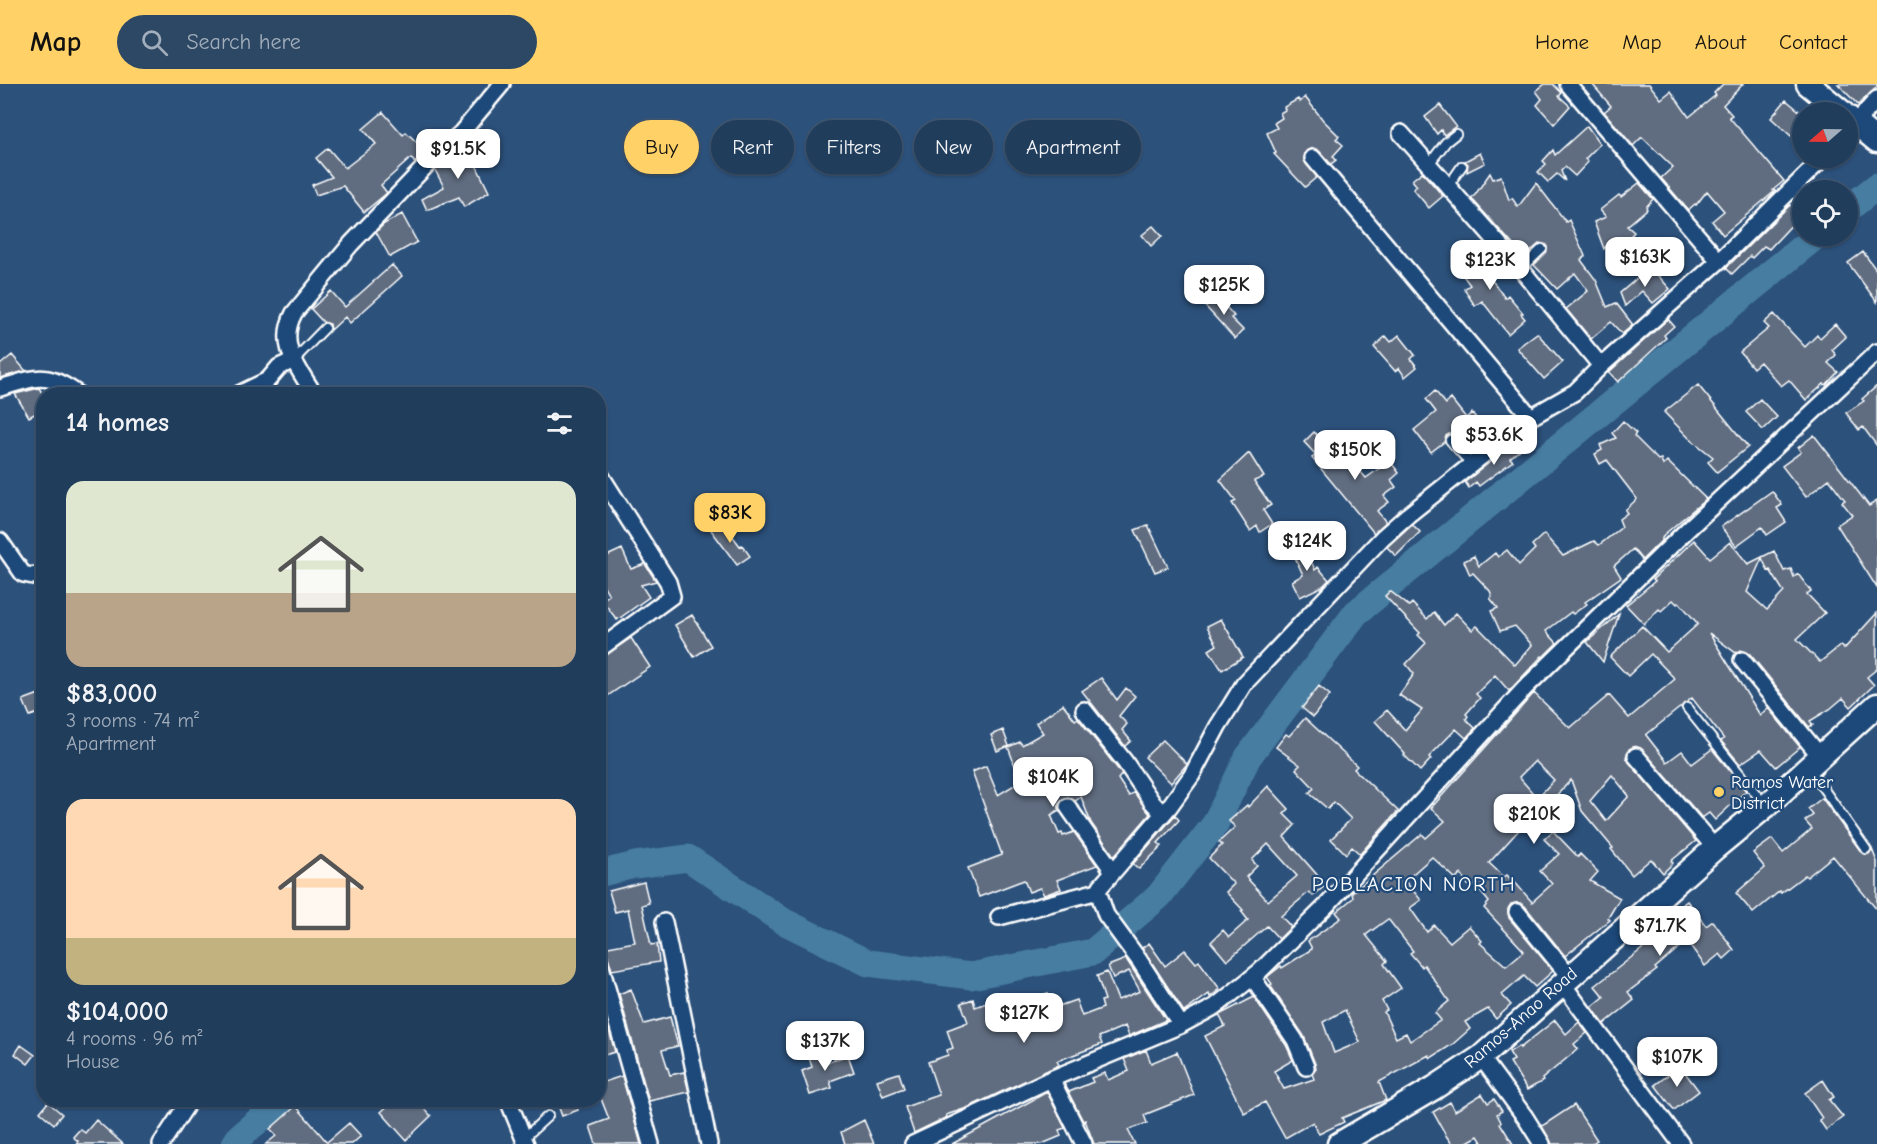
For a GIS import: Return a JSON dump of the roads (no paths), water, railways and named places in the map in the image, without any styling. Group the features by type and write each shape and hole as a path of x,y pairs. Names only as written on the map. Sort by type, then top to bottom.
{"main road":[{"path":"1808,84 1829,102"},
{"name":"Ramos-Anao Road","path":"1339,1144 1434,1088 1481,1057 1877,705"}],"street":[{"path":"310,387 289,351 286,335 294,313 351,244 441,150 461,133 502,84"},
{"path":"1568,84 1719,261"},
{"path":"1858,126 1877,99"},
{"path":"1401,133 1521,270 1601,366"},
{"path":"1313,158 1531,417"},
{"path":"999,917 1098,891 1163,814 1192,775 1244,684 1383,537 1531,417 1575,392 1719,261 1813,168"},
{"path":"913,1144 1051,1079 1181,1025 1216,1006 1252,978 1326,906 1525,688 1696,521 1877,352"},
{"path":"254,387 268,380 279,367 294,360"},
{"path":"0,388 38,378 51,380 68,387"},
{"path":"606,484 668,582 672,596 606,644"},
{"path":"0,542 23,574 36,575"},
{"path":"1742,660 1814,762"},
{"path":"1084,710 1163,814"},
{"path":"1636,756 1715,848"},
{"path":"1068,807 1113,871"},
{"path":"1098,891 1106,915 1124,938 1181,1025"},
{"path":"1517,912 1681,1144"},
{"path":"664,922 709,1144"},
{"path":"1252,978 1295,1040 1306,1066"},
{"path":"606,984 651,1144"},
{"path":"1481,1057 1542,1144"},
{"path":"1051,1079 1084,1144"},
{"path":"161,1144 185,1107"},
{"path":"511,1107 525,1141"}],"lane":[{"path":"1429,164 1446,142 1456,134"},
{"path":"1448,186 1462,166"},
{"path":"1521,270 1542,249"},
{"path":"294,360 325,328"},
{"path":"1450,440 1471,464"},
{"path":"1687,708 1766,806"},
{"path":"1814,762 1866,849"},
{"path":"525,1141 548,1116"}],"waterway":[{"path":"1858,201 1877,186"},
{"path":"606,872 635,865 688,858 783,921 868,963 971,976 1093,952 1159,896 1215,824 1248,757 1356,613 1804,246"},
{"path":"235,1144 240,1136 275,1107"}],"place":[{"name":"Ramos Water District","path":"1719,792"}],"district":[{"name":"POBLACION NORTH","path":"1414,884"}]}
